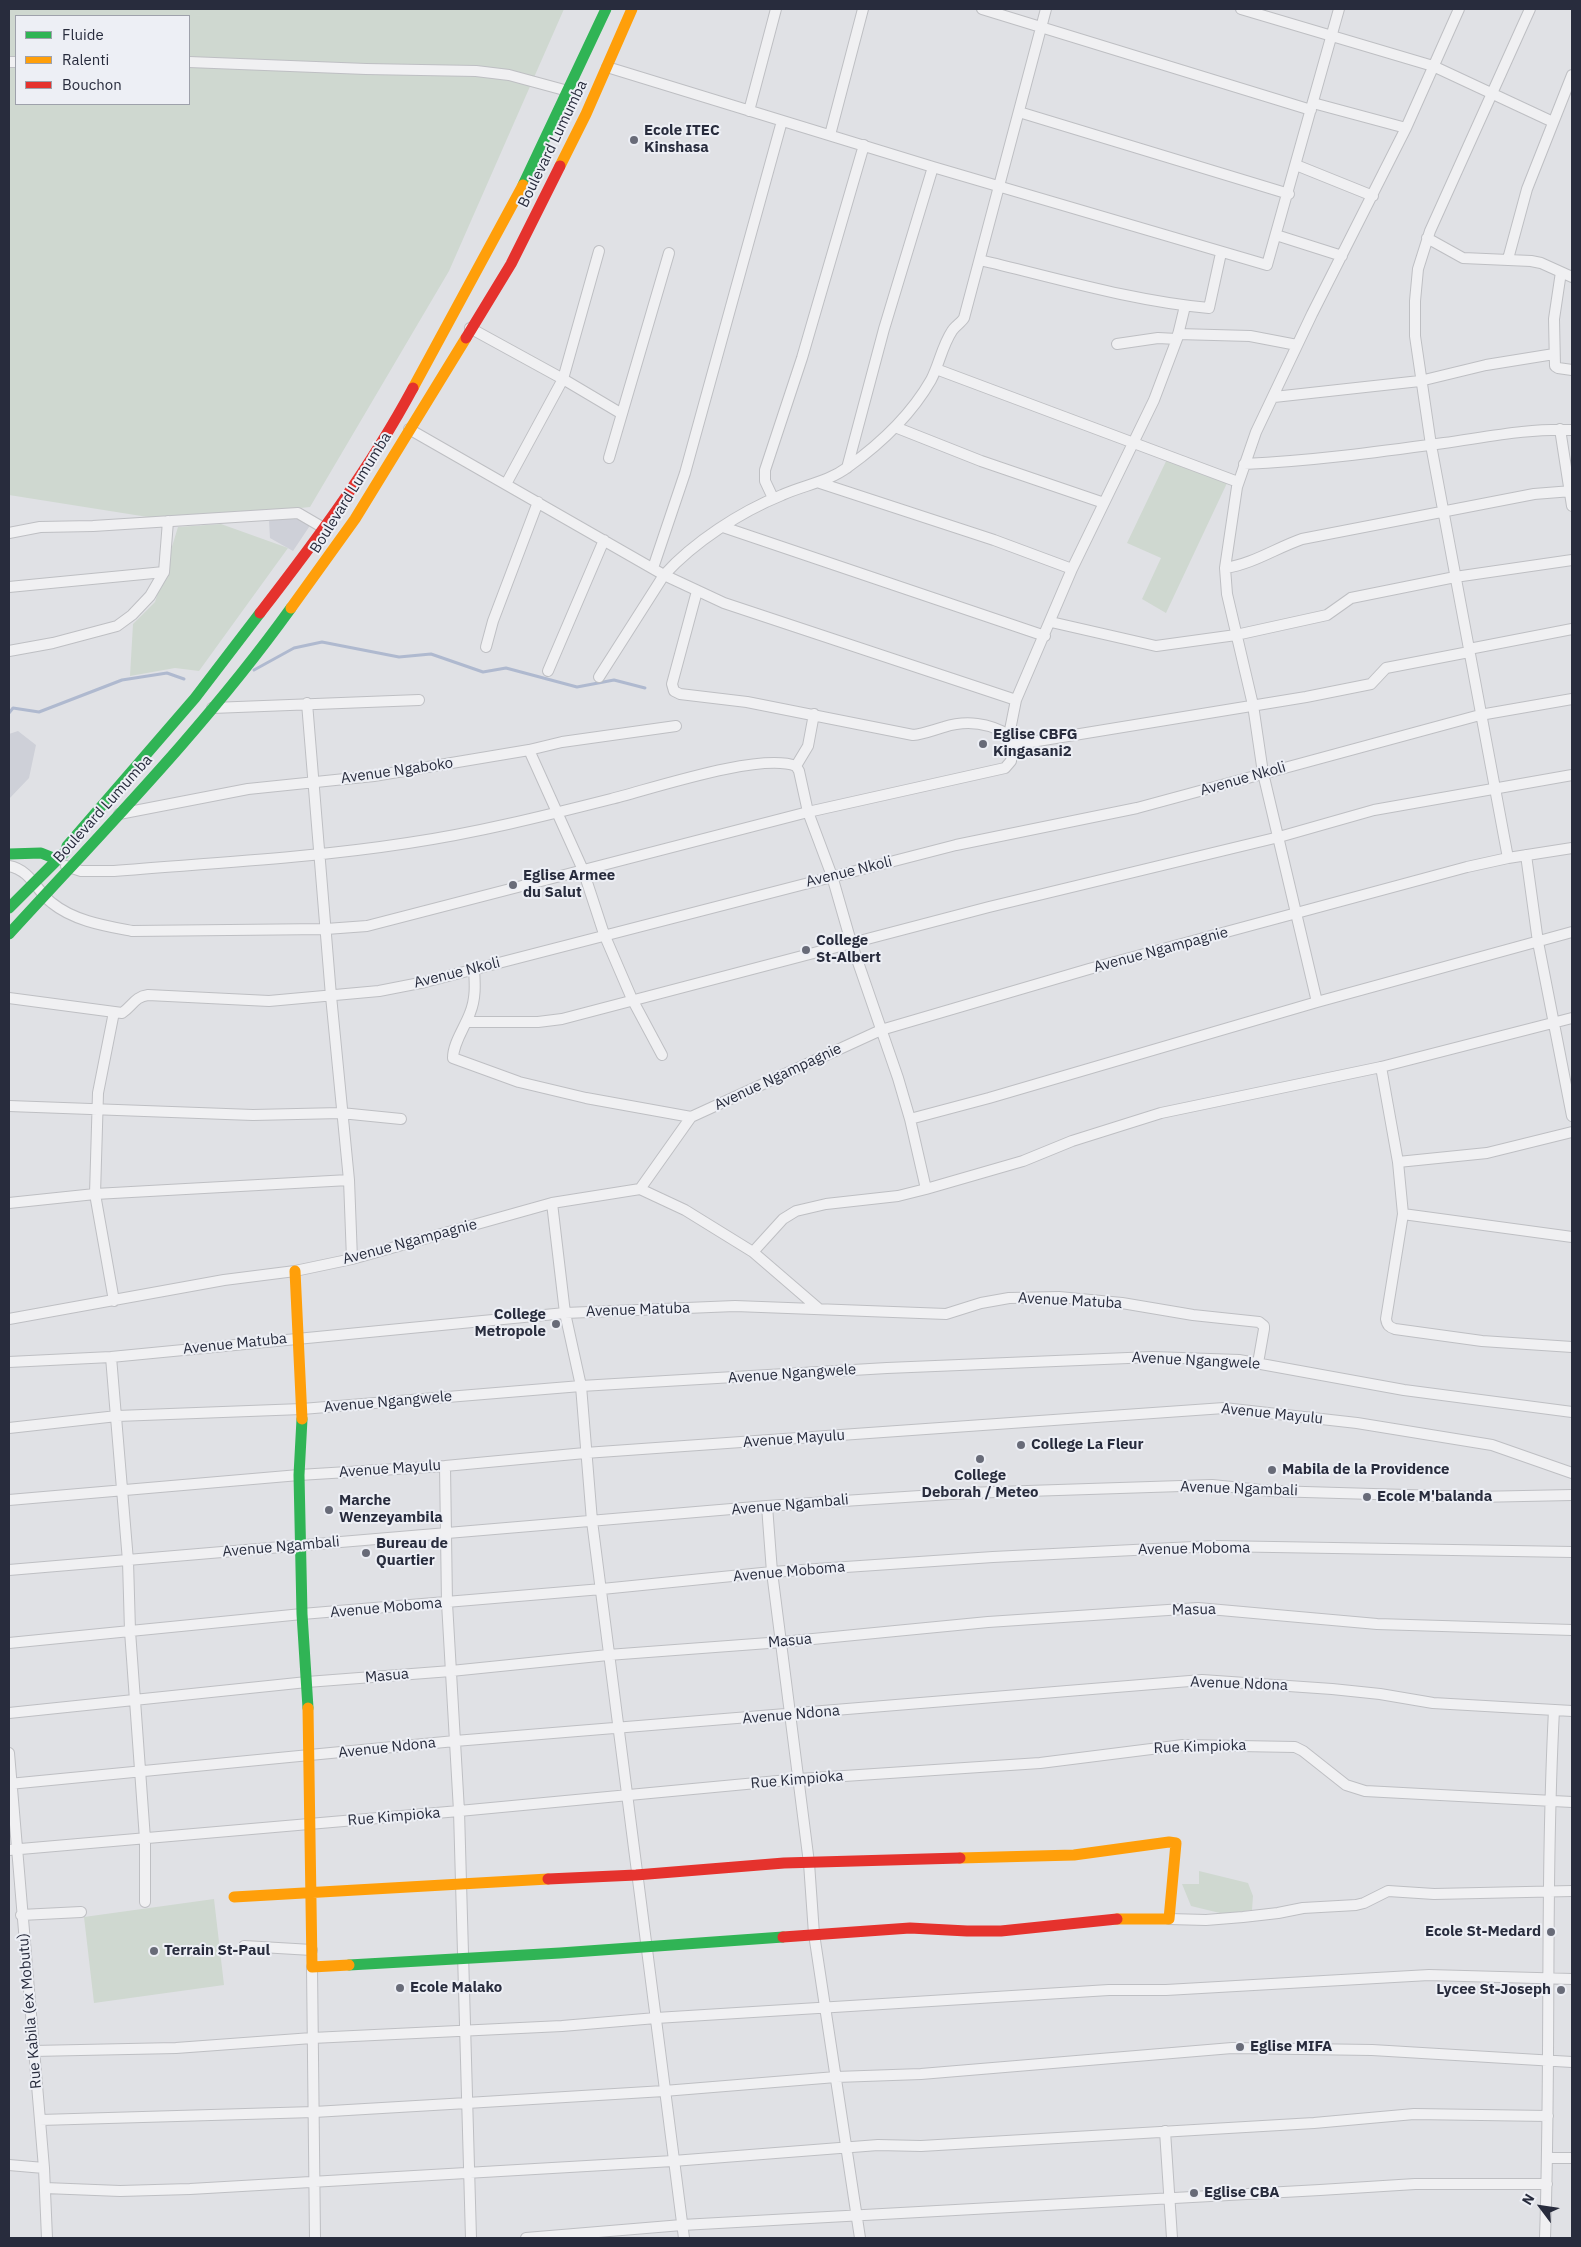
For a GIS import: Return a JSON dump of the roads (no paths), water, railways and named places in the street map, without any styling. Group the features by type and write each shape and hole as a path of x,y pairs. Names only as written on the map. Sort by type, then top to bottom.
{"main road":[{"name":"Boulevard Lumumba","path":"9,908 56,858 66,851 67,846 195,698 305,555 322,527 395,422 523,185 606,9"},
{"name":"Boulevard Lumumba","path":"9,934 119,814 258,654 317,573 354,518 511,264 542,205 632,9"},
{"path":"9,854 41,853 56,858"},
{"path":"234,1897 312,1894 461,1883 636,1875 756,1864 1074,1854 1172,1842 1177,1846 1169,1919 1118,1919 1001,1931 910,1928 312,1967 312,1894 310,1756 300,1544 299,1475 302,1409 300,1337 295,1271"}],"street":[{"path":"749,111 776,9"},
{"path":"830,136 863,9"},
{"path":"982,9 1312,107 1406,128"},
{"path":"599,677 664,575 677,561 748,509 773,498 820,483 847,468 895,428 921,395 936,369 952,330 964,318 1046,9"},
{"path":"1241,9 1433,66 1553,122"},
{"path":"607,67 933,167 1267,265 1339,9"},
{"path":"1317,1002 1263,773 1253,705 1227,594 1226,568 1238,482 1256,432 1406,128 1459,9"},
{"path":"1508,858 1480,715 1420,381 1415,336 1415,301 1418,269 1427,238 1530,9"},
{"path":"190,62 366,69 476,70 509,75 568,91"},
{"path":"1508,259 1527,189 1572,75"},
{"path":"1018,112 1288,194"},
{"path":"653,568 686,473 782,121"},
{"path":"773,498 765,481 765,470 802,358 864,145"},
{"path":"1296,165 1373,196"},
{"path":"847,468 884,329 933,167"},
{"path":"1276,235 1342,256"},
{"path":"1427,238 1463,258 1508,259 1541,263 1572,277"},
{"path":"506,484 564,379 599,251"},
{"path":"980,260 1111,292 1185,306 1210,307 1221,253"},
{"path":"609,458 669,254"},
{"path":"1561,272 1554,319 1554,354 1556,368 1572,370"},
{"path":"9,866 20,871 34,882 51,902 64,912 107,926 132,931 326,929 384,923 808,812 1005,768 1011,760 1011,740 1016,700 1052,622 1072,569 1154,400 1177,336 1185,306"},
{"path":"470,328 564,379 622,414"},
{"path":"1117,344 1177,336 1250,336 1297,346"},
{"path":"1274,397 1420,381 1486,365 1554,354"},
{"path":"936,369 1238,482"},
{"path":"895,428 981,461 1104,503"},
{"path":"1244,464 1281,462 1431,445 1548,428 1572,430"},
{"path":"409,429 664,575 697,591 724,603 1016,700"},
{"path":"1560,429 1572,506"},
{"path":"820,483 994,540 1072,569"},
{"path":"1226,568 1256,559 1286,544 1302,539 1443,510 1534,494 1571,491"},
{"path":"486,647 493,621 538,502"},
{"path":"9,533 40,527 298,513 322,527"},
{"path":"9,651 107,630 117,626 132,615 150,596 164,572 168,521"},
{"path":"723,527 1045,636"},
{"path":"548,672 604,540"},
{"path":"1052,622 1150,645 1236,635 1327,615 1351,598 1455,577 1572,560"},
{"path":"9,587 164,572"},
{"path":"697,591 672,684 674,691 680,694 747,702 913,735 964,722 976,723 1011,740 1253,705 1371,684 1386,668 1572,629"},
{"name":"Avenue Nkoli","path":"121,1011 141,996 148,995 269,1001 379,991 425,982 604,934 956,845 1137,808 1480,715 1572,699"},
{"path":"211,708 419,700"},
{"path":"307,703 341,1113 349,1180 352,1259"},
{"path":"796,766 808,746 814,714"},
{"name":"Avenue Ngaboko","path":"119,814 248,789 374,776 529,750 562,742 676,726"},
{"path":"529,750 583,870 604,934 632,999 662,1055"},
{"path":"56,858 69,869 92,872 363,849 460,834 755,764 796,766"},
{"path":"796,766 799,771 808,812 832,876 851,942 910,1119 926,1189"},
{"path":"466,1022 538,1022 562,1019 989,906 1279,837 1374,810 1572,775"},
{"name":"Avenue Ngampagnie","path":"691,1117 881,1030 1297,912 1359,898 1508,858 1572,848"},
{"path":"1526,855 1538,942 1554,1023 1569,1085 1572,1116"},
{"path":"910,1119 1007,1093 1317,1002 1572,932"},
{"path":"474,969 475,994 453,1053 453,1058 519,1082 691,1117 640,1189 685,1210 752,1252 818,1308"},
{"path":"9,998 121,1011 98,1093 95,1194 114,1301"},
{"path":"752,1252 782,1219 796,1211 826,1204 898,1196 1023,1161 1072,1141 1161,1113 1381,1067 1572,1018"},
{"path":"1381,1067 1398,1162 1403,1214 1386,1319 1390,1327 1482,1341 1572,1347"},
{"path":"9,1106 253,1115 341,1113 401,1119"},
{"path":"1398,1162 1487,1153 1572,1132"},
{"path":"9,1203 95,1194 349,1180"},
{"name":"Avenue Ngampagnie","path":"9,1319 224,1280 295,1271 352,1259 552,1202 640,1189"},
{"path":"552,1202 565,1313 580,1386 592,1521 602,1589 608,1655 628,1795 636,1875 647,1946 684,2238"},
{"path":"1403,1214 1572,1237"},
{"name":"Avenue Matuba","path":"9,1362 112,1357 300,1337 565,1313 735,1306 951,1314 980,1303 1009,1298 1058,1297 1259,1322 1264,1326 1258,1363"},
{"path":"112,1357 128,1561 134,1700 145,1839 146,1902"},
{"name":"Avenue Ngangwele","path":"9,1428 117,1416 302,1409 580,1386 878,1369 1152,1357 1233,1360 1258,1363 1404,1390 1572,1412"},
{"name":"Avenue Mayulu","path":"9,1500 299,1475 445,1466 585,1453 1224,1408 1357,1423 1492,1445 1572,1473"},
{"path":"445,1466 447,1603 459,1811 470,2238"},
{"name":"Avenue Ngambali","path":"9,1570 767,1506 966,1493 1212,1485 1271,1491 1475,1497 1572,1495"},
{"path":"767,1506 772,1572 800,1779 814,1934 860,2238"},
{"name":"Avenue Moboma","path":"9,1643 302,1614 447,1603 772,1572 993,1557 1214,1546 1572,1552"},
{"name":"Masua","path":"9,1713 307,1682 451,1671 608,1655 782,1642 988,1622 1198,1608 1376,1624 1572,1630"},
{"name":"Avenue Ndona","path":"10,1784 139,1770 310,1756 455,1741 1202,1680 1332,1689 1380,1694 1433,1703 1572,1711"},
{"path":"1545,2238 1548,2158 1547,2061 1550,1801 1554,1710"},
{"name":"Rue Kimpioka","path":"12,1849 145,1839 800,1779 1040,1763 1183,1745 1288,1746 1303,1751 1346,1785 1356,1789 1572,1802"},
{"name":"Rue Kabila (ex Mobutu)","path":"9,1753 12,1849 21,1915 40,2120 47,2238"},
{"path":"1169,1919 1206,1920 1278,1913 1303,1908 1356,1905 1388,1891 1434,1894 1572,1891"},
{"path":"21,1915 82,1912"},
{"path":"244,1946 312,1950"},
{"path":"312,1967 314,2238"},
{"path":"33,2051 176,2048 312,2038 466,2031 1109,1990 1166,1990 1429,1975 1572,1979"},
{"path":"40,2120 314,2112 467,2104 836,2077 921,2074 1232,2048 1372,2050 1572,2062"},
{"path":"45,2188 120,2191 315,2182 673,2161 878,2145 922,2146 1314,2123 1414,2114 1548,2116"},
{"path":"1165,2131 1172,2238"},
{"path":"1548,2158 1572,2158"},
{"path":"9,2165 44,2168"},
{"path":"526,2238 682,2225 1415,2184 1547,2184"}],"waterway":[{"path":"254,670 294,648 322,642 399,657 431,654 483,672 506,668 577,687 614,680 645,688"},
{"path":"9,713 13,708 39,712 122,680 167,673 184,679"}],"place":[{"name":"Ecole ITEC Kinshasa","path":"634,140"},
{"name":"Eglise CBFG Kingasani2","path":"983,744"},
{"name":"Eglise Armee du Salut","path":"513,885"},
{"name":"College St-Albert","path":"806,950"},
{"name":"College Metropole","path":"556,1324"},
{"name":"College La Fleur","path":"1021,1445"},
{"name":"College Deborah / Meteo","path":"980,1459"},
{"name":"Mabila de la Providence","path":"1272,1470"},
{"name":"Ecole M'balanda","path":"1367,1497"},
{"name":"Marche Wenzeyambila","path":"329,1510"},
{"name":"Bureau de Quartier","path":"366,1553"},
{"name":"Ecole St-Medard","path":"1551,1932"},
{"name":"Terrain St-Paul","path":"154,1951"},
{"name":"Ecole Malako","path":"400,1988"},
{"name":"Lycee St-Joseph","path":"1561,1990"},
{"name":"Eglise MIFA","path":"1240,2047"},
{"name":"Eglise CBA","path":"1194,2193"}]}
